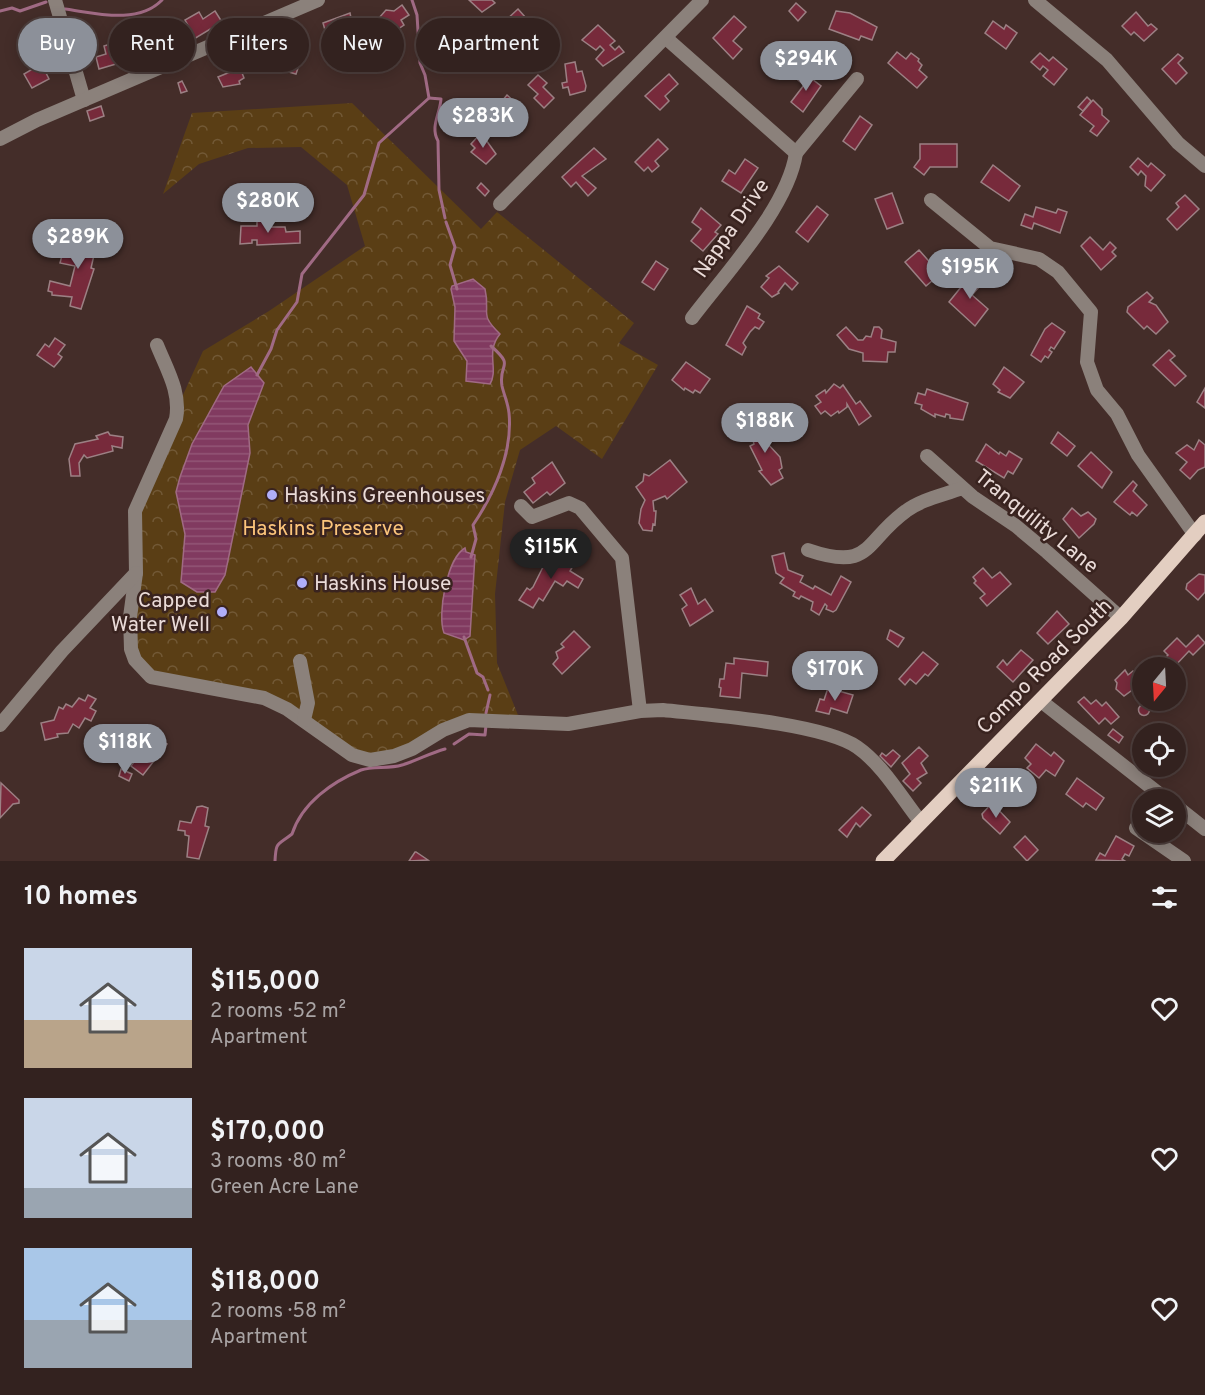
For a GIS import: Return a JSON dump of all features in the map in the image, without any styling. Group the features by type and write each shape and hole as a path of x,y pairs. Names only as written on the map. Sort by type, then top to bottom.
{"main road":[{"name":"Compo Road South","path":"883,861 1121,618 1205,522"}],"street":[{"path":"55,0 84,100"},
{"path":"0,139 84,100 318,0"},
{"path":"500,204 702,0"},
{"path":"1035,0 1107,60 1178,143 1205,166"},
{"path":"666,38 796,153 856,80"},
{"name":"Nappa Drive","path":"692,318 782,199 793,172 796,153"},
{"path":"932,200 990,248 1039,259 1058,272 1091,312 1087,362 1096,390 1117,414 1138,455 1195,535"},
{"path":"157,345 176,389 178,406 176,419 135,511 136,573 130,617 131,649 135,660 151,677 257,696 287,708 352,755 370,760 394,756 412,749 443,730 469,720 568,724 640,711 663,711 718,716 802,729 837,737 858,748 920,821"},
{"name":"Tranquility Lane","path":"927,456 962,488 1016,526 1121,618"},
{"path":"808,550 836,558 862,555 905,512 962,488"},
{"path":"521,506 532,517 569,503 580,508 622,558 640,711"},
{"path":"0,724 136,573"},
{"path":"105,605 130,617"},
{"path":"300,661 308,703 304,720"},
{"path":"1041,701 1153,789"},
{"path":"1186,814 1205,829"},
{"path":"1158,843 1184,861"}],"green space":[{"name":"Haskins Preserve","path":"352,103 481,229 497,212 634,323 619,343 658,365 602,459 556,426 520,450 505,502 495,594 497,663 520,720 456,724 370,760 274,702 151,677 130,636 134,524 178,406 203,351 269,311 365,246 347,185 301,147 248,148 199,164 163,194 192,113"}],"shaded area":[{"path":"473,279 485,289 487,317 500,334 493,347 493,372 490,384 466,381 467,361 454,341 455,307 451,289 452,286"},
{"path":"251,367 264,383 248,425 250,453 225,575 215,592 197,592 181,582 185,534 176,492 192,444 224,386"},
{"path":"465,548 466,552 475,555 470,636 464,640 444,633 442,614 445,588 453,563"}],"building":[{"path":"469,0 492,0 495,3 482,12"},
{"path":"796,3 806,12 798,21 789,11"},
{"path":"402,5 409,15 404,18 379,18 386,10 394,11"},
{"path":"518,9 526,18 508,18"},
{"path":"215,11 219,18 207,18 207,31 195,38 195,18 188,18 199,12 203,19"},
{"path":"836,11 850,13 877,27 872,40 861,36 859,40 829,29"},
{"path":"1136,12 1148,26 1151,24 1157,29 1144,41 1134,32 1131,35 1122,26"},
{"path":"350,13 351,18 336,18"},
{"path":"734,16 746,27 733,41 742,49 733,59 713,38"},
{"path":"993,21 1004,29 1006,25 1017,33 1006,49 985,33"},
{"path":"598,25 615,41 610,45 615,50 619,46 624,52 603,66 596,59 604,50 600,46 596,50 582,40"},
{"path":"109,44 109,66 99,69 97,57 106,54 104,46"},
{"path":"897,52 906,59 911,53 919,59 922,65 919,70 927,77 917,88 888,63"},
{"path":"1040,53 1049,61 1053,57 1067,69 1054,85 1043,76 1048,70 1043,66 1040,70 1031,62"},
{"path":"1178,54 1183,58 1178,63 1187,73 1176,84 1162,69"},
{"path":"575,62 577,72 582,71 586,86 585,91 570,95 568,87 563,88 562,83 567,82 565,64"},
{"path":"46,72 49,79 32,88 24,74"},
{"path":"230,72 242,72 244,78 239,81 240,84 223,87 218,77"},
{"path":"803,72 821,86 803,112 791,102 804,85 798,80"},
{"path":"669,74 678,84 665,96 669,101 660,110 645,96"},
{"path":"538,75 547,83 543,87 554,98 544,108 534,98 538,94 528,85"},
{"path":"182,81 187,91 181,93 178,83"},
{"path":"507,95 523,109 517,116 513,113 504,122 496,115 500,110 497,107"},
{"path":"1087,97 1091,101 1083,111 1078,107"},
{"path":"1093,100 1102,109 1102,115 1109,121 1097,136 1090,131 1094,126 1080,115"},
{"path":"101,106 104,116 90,121 87,111"},
{"path":"860,116 872,125 855,150 843,141"},
{"path":"481,133 496,154 486,164 471,152 475,148 471,144"},
{"path":"658,139 668,149 655,161 659,166 652,172 648,167 644,171 635,162"},
{"path":"920,144 957,144 957,167 930,167 924,175 914,167 920,159"},
{"path":"594,148 606,159 582,176 596,188 588,196 576,182 571,187 562,177"},
{"path":"1138,158 1148,167 1151,163 1165,175 1151,191 1145,186 1146,176 1141,171 1138,175 1130,167"},
{"path":"745,159 758,168 741,193 722,181 729,170 735,174"},
{"path":"993,165 1020,186 1009,201 981,182"},
{"path":"481,183 489,191 485,196 477,188"},
{"path":"892,193 903,223 887,229 875,199"},
{"path":"1185,195 1199,209 1177,230 1167,219 1179,207 1176,203"},
{"path":"817,206 828,215 808,242 796,232"},
{"path":"1036,207 1056,213 1058,209 1067,212 1060,233 1034,223 1032,229 1021,225 1025,214 1033,217"},
{"path":"701,208 721,225 715,232 718,234 703,251 691,241 701,229 692,222"},
{"path":"257,219 271,219 270,227 285,227 286,232 300,231 300,243 257,245 257,240 252,240 252,243 240,244 241,226 257,226"},
{"path":"68,233 80,236 72,253 81,255 86,239 106,244 103,257 94,255 91,268 94,269 81,309 70,306 72,297 52,295 52,292 48,291 50,281 70,286 75,266 60,263"},
{"path":"1090,237 1103,250 1110,242 1116,248 1112,252 1116,256 1101,270 1081,246"},
{"path":"919,250 934,267 941,270 940,274 926,286 905,262"},
{"path":"656,261 668,269 654,290 642,282"},
{"path":"779,266 798,283 792,290 785,283 779,293 772,297 761,287 769,278 766,276"},
{"path":"974,271 985,280 972,295 988,309 975,326 949,302"},
{"path":"1147,292 1153,298 1149,302 1156,305 1168,322 1156,334 1147,326 1144,329 1127,312 1128,307"},
{"path":"747,306 760,314 758,318 764,322 759,329 755,327 750,332 743,343 746,347 742,355 726,345"},
{"path":"1052,323 1065,332 1054,349 1051,347 1049,350 1052,352 1048,358 1045,356 1041,362 1031,355 1045,329"},
{"path":"846,327 858,340 863,340 866,336 871,337 874,327 879,327 882,330 881,338 896,342 895,352 888,352 887,362 863,361 863,353 849,349 837,335"},
{"path":"55,338 65,345 58,354 62,357 54,367 37,355 45,344 49,347"},
{"path":"1169,350 1175,356 1170,360 1186,376 1175,386 1153,365"},
{"path":"686,362 710,379 700,393 695,390 693,393 685,388 684,390 672,380"},
{"path":"1004,367 1024,382 1010,398 998,392 1000,390 993,384"},
{"path":"834,384 840,388 843,385 856,404 860,401 871,416 859,425 847,404 847,407 839,413 838,411 831,416 825,411 821,414 815,406 821,402 816,396 825,390 826,393"},
{"path":"1205,388 1205,408 1197,402"},
{"path":"927,389 968,403 963,420 950,418 950,415 946,414 945,417 935,414 935,417 921,409 922,405 915,403 918,393 925,395"},
{"path":"757,420 763,420 766,442 780,457 782,468 779,470 783,478 771,485 759,471 762,470 750,446 754,444 749,424 757,423"},
{"path":"108,432 110,435 123,437 122,448 112,446 113,451 87,458 84,455 79,463 80,476 71,476 69,459 75,444 98,439 96,436"},
{"path":"1058,432 1075,446 1067,456 1051,443"},
{"path":"1199,440 1205,445 1205,467 1198,470 1190,479 1180,470 1187,462 1176,453 1187,445 1194,450"},
{"path":"986,444 999,454 1000,452 1006,456 1009,451 1022,459 1013,474 1008,471 1004,478 976,461"},
{"path":"1091,452 1112,472 1102,488 1078,466"},
{"path":"670,460 687,482 667,499 665,496 653,501 654,511 656,511 655,525 653,524 652,531 643,530 639,523 645,500 636,487 643,481 644,474 649,476"},
{"path":"552,462 565,483 550,495 547,492 533,503 524,492 535,483 532,478"},
{"path":"1133,481 1137,485 1133,491 1147,505 1137,516 1132,512 1130,515 1114,502"},
{"path":"1072,508 1081,516 1088,512 1096,519 1094,524 1079,538 1063,519"},
{"path":"784,553 788,570 803,576 800,582 813,589 815,586 831,595 841,576 851,582 836,610 833,612 826,609 825,604 819,615 811,610 813,602 801,596 799,599 793,596 795,592 780,583 784,578 776,573 772,556"},
{"path":"569,554 577,559 570,571 583,579 578,588 567,581 563,586 555,581 543,601 539,598 533,608 519,600 527,588 530,590 533,587 544,565 546,566 550,559 559,564"},
{"path":"983,568 992,578 1000,572 1011,584 987,606 980,598 985,594 974,583 976,581 973,577"},
{"path":"1199,574 1205,575 1205,592 1198,600 1186,589 1187,584"},
{"path":"691,588 698,604 705,599 713,611 690,626 682,609 687,605 680,595"},
{"path":"1057,611 1069,624 1048,644 1037,633"},
{"path":"890,630 904,638 898,647 887,639"},
{"path":"574,631 590,647 562,674 553,664 558,658 556,652 564,647 561,644"},
{"path":"1198,635 1205,643 1193,655 1189,651 1183,657 1166,657 1168,655 1164,651 1177,638 1186,647"},
{"path":"1021,650 1033,660 1013,682 997,667 1003,660 1007,665"},
{"path":"923,652 938,664 928,676 925,674 916,684 910,679 905,685 899,679"},
{"path":"734,658 768,662 767,676 742,673 740,698 720,696 720,679 724,679 726,663 734,664"},
{"path":"1125,670 1128,675 1132,672 1132,690 1124,696 1116,689 1115,680"},
{"path":"828,688 853,695 847,713 831,708 829,714 816,711 820,699 824,700"},
{"path":"88,695 96,699 90,708 96,711 91,721 85,718 79,728 73,724 68,733 57,734 58,737 45,740 41,723 54,720 59,707 63,709 66,704 72,707 79,698 85,701"},
{"path":"1084,697 1091,704 1096,700 1102,706 1106,702 1119,717 1111,724 1105,718 1099,724 1078,702"},
{"path":"1139,711 1149,711 1148,714 1140,714"},
{"path":"141,729 167,744 143,775 131,766 142,751 131,745"},
{"path":"1113,729 1123,737 1119,743 1108,735"},
{"path":"1036,744 1051,756 1054,752 1064,761 1055,776 1046,770 1039,778 1027,768 1031,764 1025,758"},
{"path":"919,747 928,756 921,763 927,773 917,779 921,783 913,791 903,781 910,774 902,763"},
{"path":"893,750 900,756 891,767 880,756 882,753 886,756"},
{"path":"121,769 132,774 129,781 119,776"},
{"path":"1077,778 1104,798 1096,810 1086,803 1083,807 1066,794"},
{"path":"1,783 19,800 19,803 13,804 0,818"},
{"path":"992,803 1010,822 1000,834 983,818 982,814"},
{"path":"197,807 208,808 205,826 209,827 199,859 187,857 189,836 185,835 185,831 178,830 180,821 191,823"},
{"path":"862,807 871,815 860,827 856,823 847,837 839,830"},
{"path":"1025,836 1038,850 1027,861 1014,847"},
{"path":"1116,836 1134,846 1129,856 1125,854 1122,859 1125,861 1096,860 1100,853 1105,856"},
{"path":"416,852 428,860 409,861"}],"waterway":[{"path":"65,9 103,15 129,15 141,13 162,0"},
{"path":"257,375 271,349 277,330 297,302 302,274 364,195 379,143 429,98 425,75 420,63 417,15 412,0"},
{"path":"0,11 12,8 20,11 46,2"},
{"path":"429,98 441,99 435,131 438,141 439,190 445,218"},
{"path":"446,222 455,247 450,265 457,289"},
{"path":"471,557 476,539 473,525 495,486 508,443 508,409 501,378 504,362 491,346"},
{"path":"464,637 477,673 483,677 488,690"},
{"path":"486,713 490,695"},
{"path":"454,744 469,734 485,735 486,725"},
{"path":"275,861 278,844 292,834 303,813 329,787 361,770 402,765 445,749"}],"place":[{"name":"Haskins Greenhouses","path":"272,495"},
{"name":"Haskins House","path":"302,583"},
{"name":"Capped Water Well","path":"222,612"}]}
